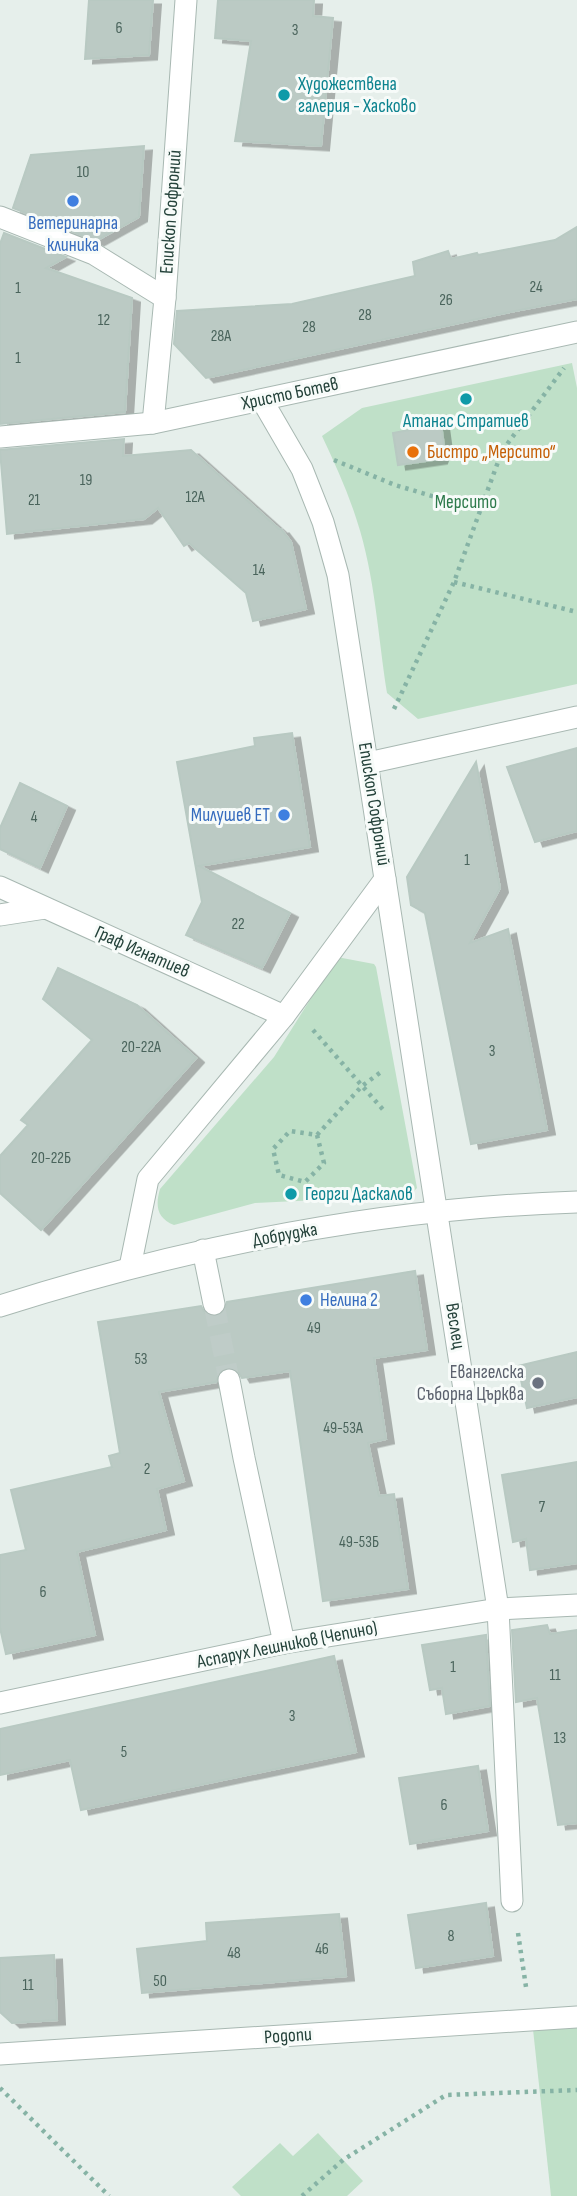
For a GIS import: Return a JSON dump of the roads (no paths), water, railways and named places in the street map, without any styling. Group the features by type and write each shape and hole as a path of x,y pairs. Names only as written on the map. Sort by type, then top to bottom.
{"street":[{"name":"Епископ Софроний","path":"153,423 165,298 186,0"},
{"path":"0,218 94,254 165,298"},
{"name":"Христо Ботев","path":"0,437 153,423 577,332"},
{"name":"Епископ Софроний","path":"130,1268 148,1179 284,1016 385,879 338,575 323,522 302,469 262,400"},
{"path":"368,763 577,717"},
{"name":"Веслец","path":"385,879 498,1609 512,1901"},
{"name":"Граф Игнатиев","path":"0,887 284,1016"},
{"path":"0,915 45,908"},
{"name":"Добруджа","path":"0,1306 130,1268 203,1250 300,1232 438,1212 577,1202"},
{"path":"203,1250 214,1304"},
{"path":"229,1380 284,1643"},
{"name":"Аспарух Лешников (Чепино)","path":"0,1703 284,1643 498,1609 577,1605"},
{"name":"Родопи","path":"0,2054 577,2017"}],"tunnel":[{"path":"214,1304 229,1380"}],"place":[{"name":"Художествена галерия - Хасково","path":"284,95"},
{"name":"Ветеринарна клиника","path":"73,201"},
{"name":"Атанас Стратиев","path":"466,399"},
{"name":"Бистро „Мерсито“","path":"413,452"},
{"name":"Милушев ЕТ","path":"284,815"},
{"name":"Георги Даскалов","path":"291,1194"},
{"name":"Нелина 2","path":"306,1300"},
{"name":"Евангелска Съборна Църква","path":"538,1383"}],"park label":[{"name":"Мерсито","path":"466,502"}]}
